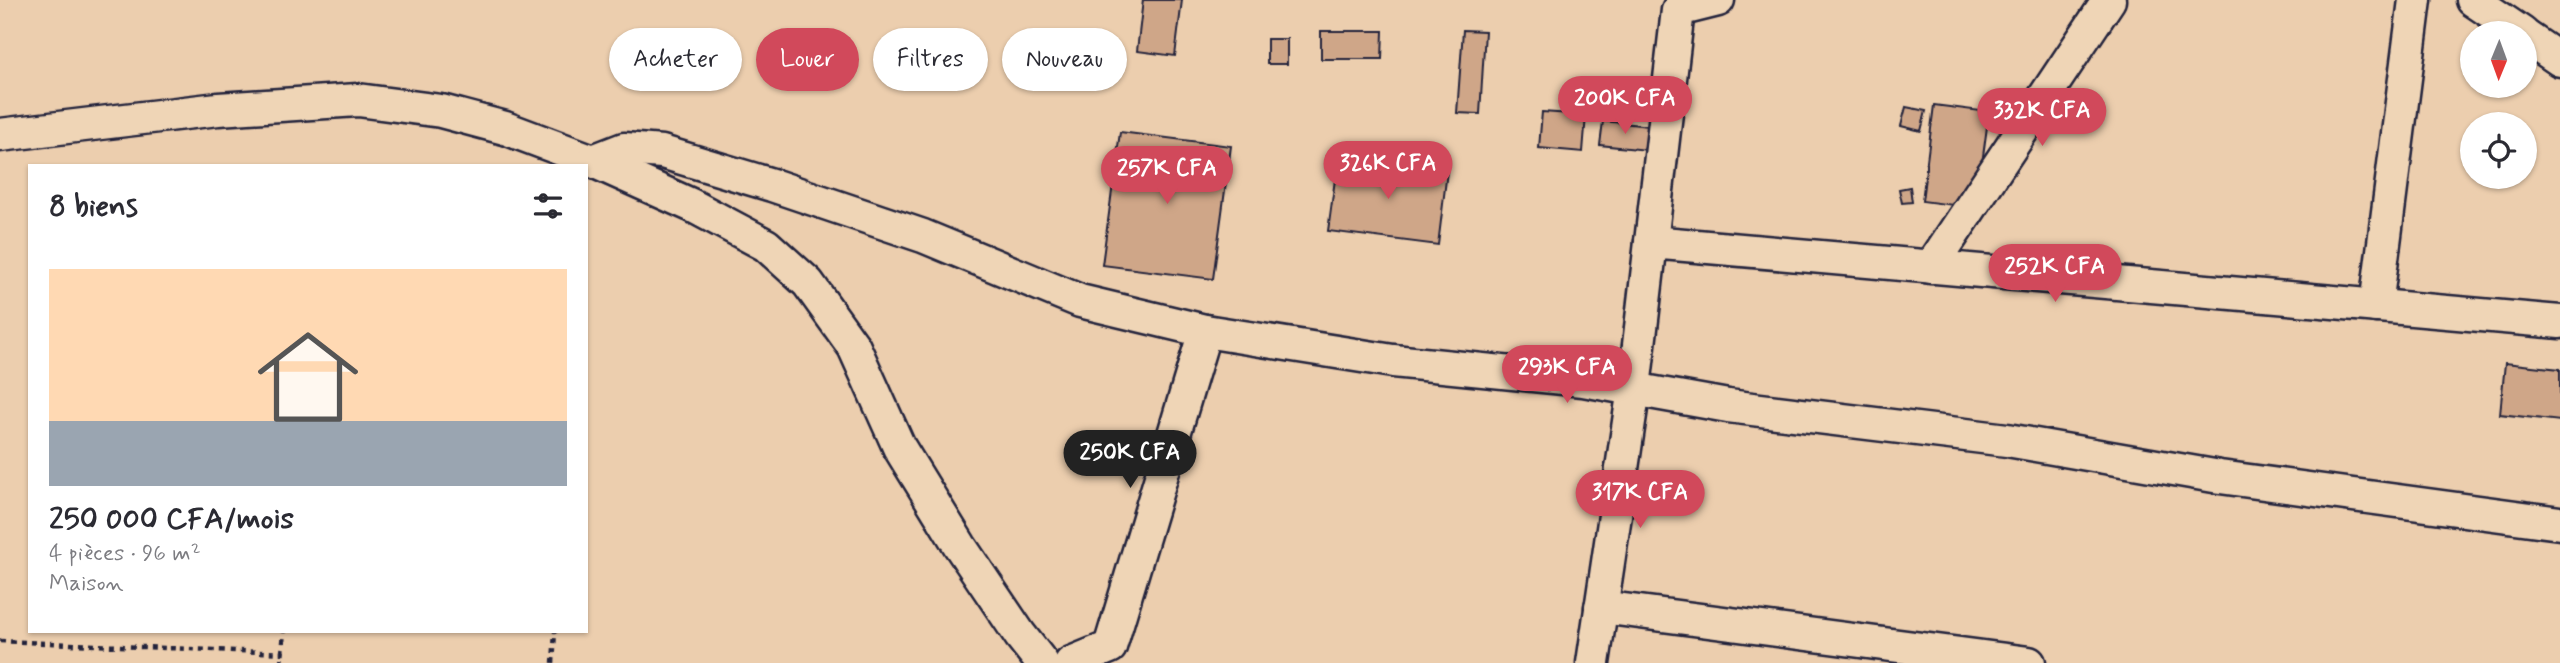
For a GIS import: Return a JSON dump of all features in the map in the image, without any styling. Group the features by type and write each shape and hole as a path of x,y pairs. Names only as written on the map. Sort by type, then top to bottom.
{"street":[{"path":"1593,663 1634,388 1678,9 1718,0"},
{"path":"1931,267 2109,0"},
{"path":"2376,306 2415,0"},
{"path":"2473,0 2504,21"},
{"path":"2538,44 2560,60"},
{"path":"0,135 218,109 358,100 441,111 505,128 593,161 691,205 766,245 808,283 854,347 900,447 953,535 1042,663"},
{"path":"593,161 624,149 662,152 772,185 923,236 1080,301 1205,331 1393,361 1583,380 1728,405 2007,440 2220,477 2560,523"},
{"path":"1651,242 2560,322"},
{"path":"1071,663 1110,647 1205,331"},
{"path":"1601,607 2029,663"}],"path":[{"path":"281,663 284,633"},
{"path":"554,663 555,633"},
{"path":"0,641 283,652"}],"building":[{"path":"1143,0 1182,0 1175,56 1137,51"},
{"path":"1463,30 1485,31 1480,114 1457,113"},
{"path":"1321,31 1383,31 1382,59 1321,59"},
{"path":"1267,39 1287,39 1287,64 1267,64"},
{"path":"1934,105 1989,112 1976,208 1922,201"},
{"path":"1906,107 1926,111 1921,131 1901,126"},
{"path":"1542,112 1586,115 1583,152 1539,148"},
{"path":"1603,121 1649,126 1647,150 1600,145"},
{"path":"1120,132 1231,146 1213,279 1102,265"},
{"path":"1338,157 1447,171 1438,245 1328,231"},
{"path":"1910,187 1912,202 1902,203 1899,189"},
{"path":"2505,363 2560,369 2560,421 2500,414"}]}
